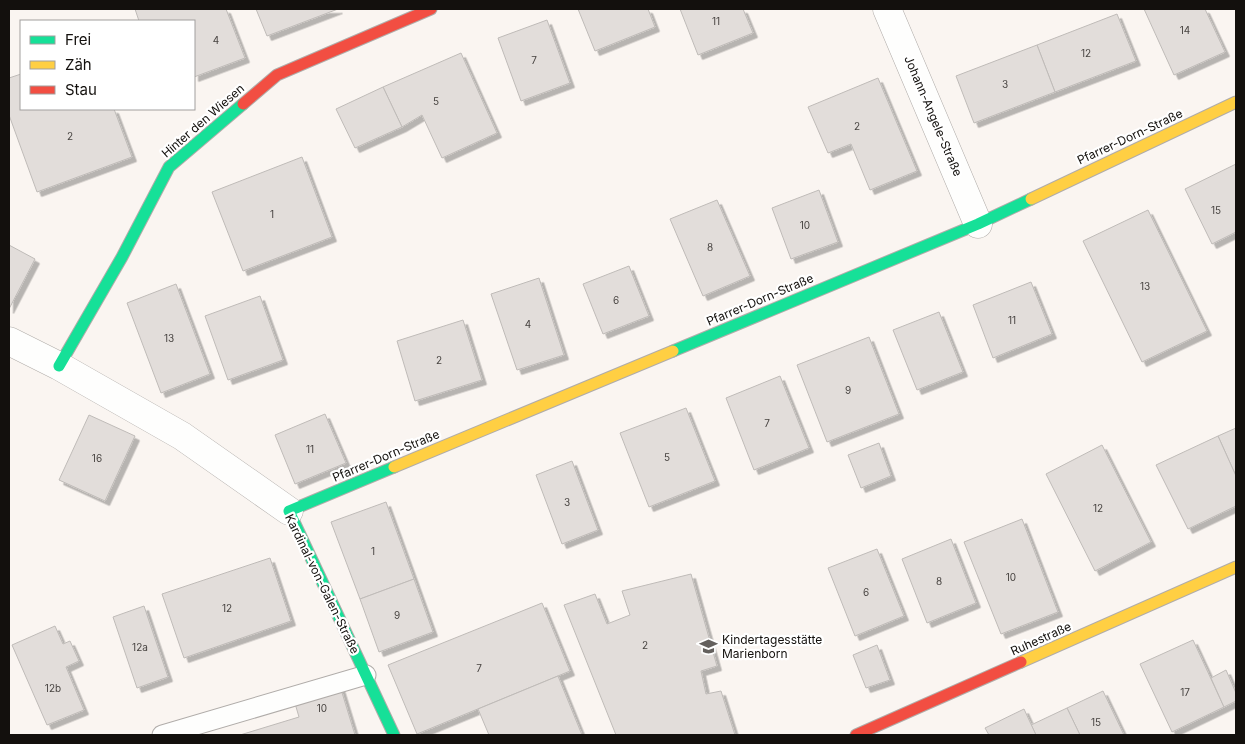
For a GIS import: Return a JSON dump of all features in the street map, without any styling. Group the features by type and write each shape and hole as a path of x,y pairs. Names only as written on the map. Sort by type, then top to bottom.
{"street":[{"name":"Hinter den Wiesen","path":"59,366 122,258 169,167 277,74 431,9"},
{"name":"Johann-Angele-Straße","path":"887,9 978,224"},
{"name":"Pfarrer-Dorn-Straße","path":"289,511 978,224 1236,102"},
{"name":"Kardinal-von-Galen-Straße","path":"9,341 59,366 182,436 289,511 394,735"},
{"name":"Ruhestraße","path":"856,735 1236,567"}],"lane":[{"path":"162,735 366,675"}],"building":[{"path":"135,9 226,9 245,58 195,77 195,20 139,20"},
{"path":"256,9 338,9 267,36"},
{"path":"578,9 648,9 655,27 595,51"},
{"path":"680,9 743,9 753,33 698,55"},
{"path":"1144,9 1205,9 1225,52 1174,75"},
{"path":"1117,14 1136,61 1055,92 1037,45"},
{"path":"547,20 570,83 521,101 498,38"},
{"path":"1037,45 1055,92 974,123 956,76"},
{"path":"461,53 497,133 442,158 422,115 402,127 383,87"},
{"path":"20,74 20,110 114,110 132,157 37,192 9,115 9,78"},
{"path":"878,78 917,171 870,190 851,144 828,153 808,107"},
{"path":"383,87 402,127 355,148 336,109"},
{"path":"302,157 332,237 243,271 212,192"},
{"path":"1236,164 1236,232 1212,244 1185,189"},
{"path":"819,190 838,242 791,259 772,208"},
{"path":"717,200 750,276 703,296 670,219"},
{"path":"1148,210 1207,331 1142,362 1083,241"},
{"path":"9,245 35,259 9,309"},
{"path":"629,266 649,316 603,334 583,284"},
{"path":"539,278 564,355 517,370 491,294"},
{"path":"1031,282 1052,334 993,358 973,305"},
{"path":"176,284 210,374 161,393 127,303"},
{"path":"260,296 283,360 228,380 205,316"},
{"path":"939,312 963,372 917,390 893,330"},
{"path":"463,320 482,380 415,401 397,341"},
{"path":"869,337 899,414 827,442 797,365"},
{"path":"780,376 809,448 754,470 726,398"},
{"path":"686,408 715,481 649,507 620,433"},
{"path":"325,414 346,463 295,484 275,435"},
{"path":"89,415 135,436 105,501 59,480"},
{"path":"1236,428 1236,476 1218,436"},
{"path":"1218,436 1236,476 1236,506 1188,529 1156,465"},
{"path":"879,443 891,476 861,488 848,455"},
{"path":"1102,445 1151,542 1095,571 1046,474"},
{"path":"572,461 598,530 562,544 536,475"},
{"path":"386,502 414,579 360,599 331,522"},
{"path":"1022,519 1058,612 1001,634 964,542"},
{"path":"951,539 976,603 927,623 902,559"},
{"path":"877,549 904,616 855,636 828,568"},
{"path":"270,558 291,621 184,658 162,594"},
{"path":"691,574 717,666 701,671 706,694 721,691 735,735 616,735 564,605 595,594 607,624 630,615 622,591"},
{"path":"414,579 433,632 379,652 360,599"},
{"path":"542,603 570,671 417,734 388,665"},
{"path":"144,606 168,677 137,688 113,617"},
{"path":"55,626 63,644 70,641 79,661 66,667 84,710 47,725 12,645"},
{"path":"1193,640 1224,707 1172,732 1140,664"},
{"path":"877,645 890,680 866,688 853,655"},
{"path":"1226,670 1236,693 1236,701 1224,707 1211,678"},
{"path":"558,676 582,735 489,735 478,709"},
{"path":"340,686 355,735 240,735 299,717 294,700"},
{"path":"1103,691 1124,735 1080,735 1067,708"},
{"path":"1067,708 1080,735 1036,735 1031,725"},
{"path":"1024,709 1036,735 989,735 985,728"}],"traffic: fast":[{"path":"59,366 122,257 169,167 243,104"},
{"path":"673,351 978,224 1031,199"},
{"path":"394,467 289,511 394,735"}],"traffic: slow":[{"path":"1031,199 1236,102"},
{"path":"394,467 673,351"},
{"path":"1021,662 1236,567"}],"traffic: jam":[{"path":"243,104 277,75 431,9"},
{"path":"856,735 1021,662"}],"place":[{"name":"Kindertagesstätte Marienborn","path":"708,647"}]}
